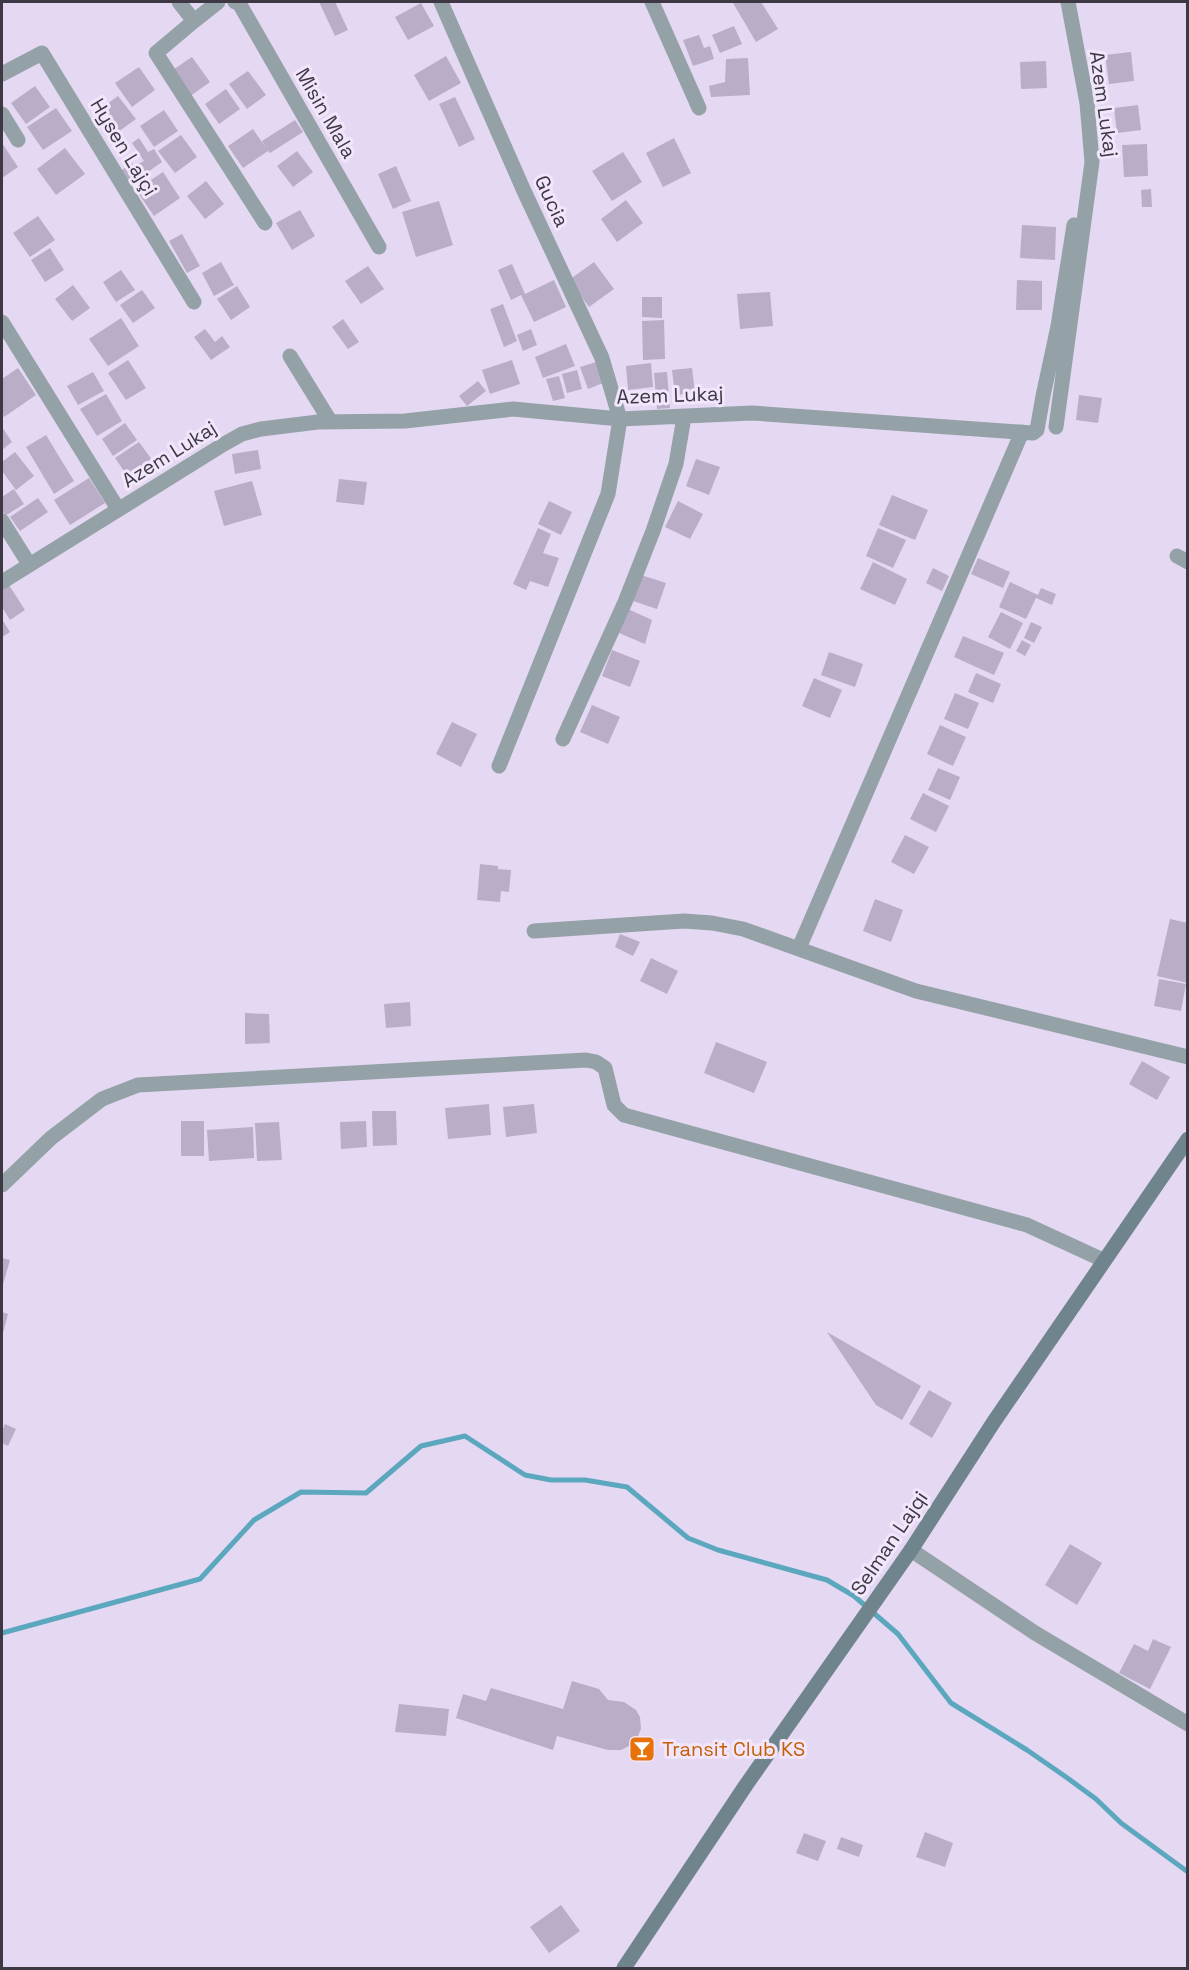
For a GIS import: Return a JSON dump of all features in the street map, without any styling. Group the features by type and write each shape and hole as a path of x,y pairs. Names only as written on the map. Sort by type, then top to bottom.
{"street":[{"path":"179,2 194,21"},
{"path":"218,2 156,53 265,223"},
{"name":"Misin Mala","path":"235,2 239,3 379,247"},
{"name":"Gucia","path":"441,2 524,191 602,358 620,419"},
{"path":"652,2 699,108"},
{"name":"Azem Lukaj","path":"1056,427 1092,162 1087,103 1068,2"},
{"name":"Hysen Lajçi","path":"2,74 42,53 194,302"},
{"path":"2,114 18,140"},
{"path":"799,948 1022,432 1033,433 1037,430 1058,326 1074,225"},
{"name":"Azem Lukaj","path":"2,322 118,509"},
{"path":"290,356 330,421"},
{"name":"Azem Lukaj","path":"2,582 242,434 261,429 330,421 405,421 513,410 620,419 752,413 1022,432"},
{"path":"563,739 626,602 653,531 676,464 684,417"},
{"path":"499,766 608,494 620,419"},
{"path":"2,521 29,564"},
{"path":"534,931 684,921 744,929 916,991 1188,1057"},
{"path":"2,1185 51,1138 102,1099 138,1085 586,1060 596,1062 605,1068 614,1105 624,1115 1027,1225 1103,1260"},
{"name":"Selman Lajqi","path":"624,1968 746,1785 911,1550 1103,1260 1188,1139"},
{"path":"911,1550 1035,1633 1188,1724"}],"building":[{"path":"319,2 335,2 348,30 335,36"},
{"path":"734,2 761,2 778,29 756,42"},
{"path":"421,3 434,26 408,40 395,17"},
{"path":"734,26 742,44 720,53 712,35"},
{"path":"699,35 704,48 710,46 714,59 693,66 683,40"},
{"path":"1131,52 1134,81 1109,84 1105,55"},
{"path":"446,56 461,83 429,101 414,75"},
{"path":"192,57 210,82 189,97 171,71"},
{"path":"748,58 750,95 711,97 709,86 725,82 726,59"},
{"path":"1046,61 1047,88 1021,89 1020,62"},
{"path":"139,67 155,90 132,107 115,83"},
{"path":"248,71 266,95 247,109 229,84"},
{"path":"35,86 50,107 26,124 11,103"},
{"path":"226,89 240,109 219,124 205,104"},
{"path":"118,96 136,119 114,135 96,112"},
{"path":"455,97 475,139 459,147 439,104"},
{"path":"1138,105 1141,130 1117,133 1114,108"},
{"path":"56,108 72,131 43,150 27,127"},
{"path":"164,110 178,131 154,147 140,126"},
{"path":"295,120 303,132 243,168 228,146 253,129 266,148 262,141"},
{"path":"181,135 197,157 175,173 158,151"},
{"path":"139,138 148,152 154,149 162,162 145,174 138,164 144,161 132,143"},
{"path":"674,138 691,173 663,187 646,153"},
{"path":"2,143 18,167 2,178"},
{"path":"1147,144 1148,176 1124,177 1122,145"},
{"path":"65,148 85,174 56,195 37,169"},
{"path":"297,151 313,172 293,187 277,166"},
{"path":"623,152 642,182 612,201 592,171"},
{"path":"132,163 142,179 129,187 119,172"},
{"path":"396,166 411,201 393,209 378,174"},
{"path":"163,172 180,198 154,216 136,190"},
{"path":"206,181 224,204 205,219 187,196"},
{"path":"1151,189 1152,207 1142,207 1141,190"},
{"path":"626,200 643,223 617,242 601,219"},
{"path":"439,201 453,245 416,257 402,212"},
{"path":"300,210 315,236 292,250 276,223"},
{"path":"38,216 55,240 30,257 13,233"},
{"path":"1022,225 1056,227 1055,260 1020,258"},
{"path":"182,234 200,266 187,273 169,241"},
{"path":"50,248 64,270 45,282 31,260"},
{"path":"221,262 234,285 214,296 202,273"},
{"path":"594,262 614,289 589,307 569,280"},
{"path":"512,264 525,294 554,280 566,307 534,322 521,295 511,300 498,270"},
{"path":"368,266 384,289 361,304 345,281"},
{"path":"121,270 135,290 116,302 103,282"},
{"path":"1017,280 1042,281 1042,310 1016,310"},
{"path":"73,285 90,308 72,321 55,299"},
{"path":"237,286 250,307 231,320 217,299"},
{"path":"142,290 155,308 133,323 120,305"},
{"path":"770,292 773,326 740,329 737,294"},
{"path":"642,297 662,297 662,318 642,317"},
{"path":"503,304 517,341 504,347 490,309"},
{"path":"121,318 139,346 108,366 89,339"},
{"path":"343,319 359,342 348,349 332,327"},
{"path":"664,320 665,359 643,360 642,321"},
{"path":"205,329 215,342 222,336 230,347 211,360 194,337"},
{"path":"531,329 537,345 523,351 517,335"},
{"path":"566,344 575,366 543,378 535,357"},
{"path":"128,360 146,388 126,400 108,373"},
{"path":"512,360 520,384 490,394 482,370"},
{"path":"596,362 603,383 588,389 580,367"},
{"path":"651,363 653,387 628,390 626,366"},
{"path":"18,368 36,395 4,417 2,379"},
{"path":"692,368 695,393 675,395 672,370"},
{"path":"577,370 582,389 567,393 562,374"},
{"path":"93,372 104,391 78,405 67,386"},
{"path":"667,372 670,408 657,409 654,373"},
{"path":"559,376 565,398 553,401 546,379"},
{"path":"478,381 486,391 467,406 459,396"},
{"path":"106,394 122,421 97,436 80,409"},
{"path":"1079,395 1102,398 1098,423 1076,420"},
{"path":"125,423 137,440 113,456 102,439"},
{"path":"2,427 12,442 2,450"},
{"path":"46,435 74,481 54,494 26,447"},
{"path":"139,442 155,464 131,481 115,458"},
{"path":"258,450 261,469 235,474 232,454"},
{"path":"15,452 34,476 16,490 2,471 2,462"},
{"path":"696,459 720,467 709,495 686,486"},
{"path":"89,478 105,503 70,525 54,500"},
{"path":"339,479 367,482 364,505 336,502"},
{"path":"252,481 262,515 224,526 214,491"},
{"path":"14,489 24,504 5,516 2,510 2,497"},
{"path":"892,495 928,510 915,540 879,525"},
{"path":"38,498 48,512 20,531 10,517"},
{"path":"549,501 572,512 561,535 538,524"},
{"path":"678,501 703,514 690,539 665,527"},
{"path":"538,528 551,534 543,553 559,558 548,587 530,581 526,590 513,584"},
{"path":"878,528 906,540 893,568 866,556"},
{"path":"978,558 1010,572 1003,588 971,574"},
{"path":"873,562 907,579 895,605 860,589"},
{"path":"933,568 949,576 942,591 926,583"},
{"path":"638,574 666,583 657,609 630,600"},
{"path":"1010,582 1038,595 1041,588 1056,594 1052,605 1036,598 1026,619 999,607"},
{"path":"9,585 25,610 10,620 2,607 2,590"},
{"path":"628,609 652,620 645,644 619,633"},
{"path":"1001,612 1023,623 1010,649 988,637"},
{"path":"2,619 10,632 2,637"},
{"path":"1031,622 1042,627 1034,643 1024,638"},
{"path":"963,636 1004,653 994,675 954,657"},
{"path":"1022,640 1031,645 1025,656 1016,651"},
{"path":"612,650 640,661 630,687 602,676"},
{"path":"829,652 863,664 855,687 821,675"},
{"path":"976,673 1001,684 993,703 968,692"},
{"path":"814,678 842,690 830,718 802,706"},
{"path":"955,693 979,703 968,729 944,719"},
{"path":"592,705 620,717 608,744 580,732"},
{"path":"452,722 477,734 461,767 436,754"},
{"path":"940,725 966,737 953,766 927,754"},
{"path":"938,768 960,777 950,800 928,790"},
{"path":"923,793 949,806 936,832 910,819"},
{"path":"905,835 929,847 914,874 891,862"},
{"path":"480,864 511,870 509,892 501,891 500,902 477,900"},
{"path":"875,899 903,910 891,942 863,931"},
{"path":"1170,919 1188,923 1188,983 1157,976"},
{"path":"620,934 640,942 633,956 615,947"},
{"path":"651,958 678,971 667,994 640,981"},
{"path":"1159,979 1186,984 1181,1011 1154,1006"},
{"path":"410,1002 411,1026 386,1028 384,1004"},
{"path":"245,1013 269,1014 270,1043 245,1044"},
{"path":"716,1042 767,1062 754,1093 704,1073"},
{"path":"1142,1061 1170,1077 1157,1100 1129,1084"},
{"path":"489,1104 491,1135 448,1139 445,1108"},
{"path":"534,1104 537,1133 506,1137 503,1107"},
{"path":"372,1111 396,1111 397,1145 373,1146"},
{"path":"181,1121 204,1121 204,1156 181,1156"},
{"path":"366,1121 367,1147 341,1149 340,1122"},
{"path":"279,1122 282,1160 257,1161 255,1123"},
{"path":"253,1127 254,1158 209,1161 207,1130"},
{"path":"2,1258 10,1260 2,1288"},
{"path":"2,1312 8,1314 2,1337"},
{"path":"827,1332 921,1386 902,1420 876,1405"},
{"path":"929,1390 952,1403 932,1438 909,1424"},
{"path":"5,1424 16,1429 8,1446 2,1443 2,1431"},
{"path":"1070,1544 1102,1563 1077,1605 1045,1585"},
{"path":"1153,1639 1171,1647 1150,1689 1119,1673 1134,1644 1148,1651"},
{"path":"572,1681 599,1689 608,1700 624,1702 636,1710 640,1717 641,1729 635,1743 621,1750 608,1750 557,1736 553,1750 456,1718 463,1694 486,1701 491,1688 563,1709"},
{"path":"399,1704 449,1709 446,1736 395,1732"},
{"path":"925,1832 953,1843 945,1867 916,1857"},
{"path":"804,1833 826,1841 818,1861 796,1853"},
{"path":"841,1837 863,1845 859,1857 837,1849"},
{"path":"561,1905 580,1931 549,1953 530,1927"}],"waterway":[{"path":"2,1633 200,1579 254,1520 301,1492 366,1493 421,1446 465,1436 525,1475 551,1480 585,1480 627,1487 688,1538 718,1550 827,1580 854,1596 898,1634 951,1703 1066,1777 1096,1799 1121,1823 1188,1872"}],"place":[{"name":"Transit Club KS","path":"642,1749"}]}
